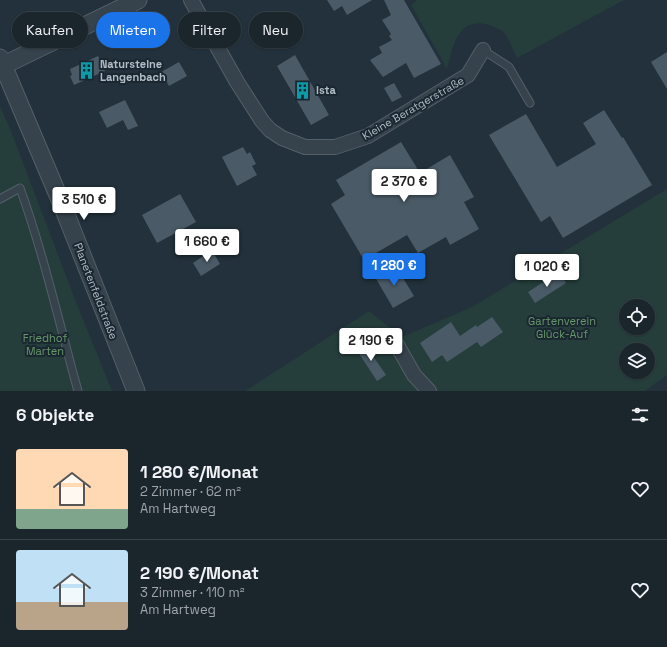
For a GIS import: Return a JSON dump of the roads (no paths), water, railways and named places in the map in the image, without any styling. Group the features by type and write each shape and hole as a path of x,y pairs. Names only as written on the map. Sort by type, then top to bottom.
{"street":[{"path":"1,63 138,0"},
{"name":"Kleine Beratgerstraße","path":"191,0 237,82 262,121 270,130 282,138 305,147 335,147 368,136 468,75 483,50"},
{"name":"Planetenfeldstraße","path":"1,63 63,207 136,391"},
{"path":"397,345 414,375 429,391"}],"lane":[{"path":"483,50 509,67 530,104"},
{"path":"0,199 20,188 36,231 78,391"}],"place":[{"name":"Natursteine Langenbach","path":"87,70"},
{"name":"ista","path":"303,90"}],"park label":[{"name":"Gartenverein Glück-Auf","path":"562,327"},
{"name":"Friedhof Marten","path":"45,344"}]}
